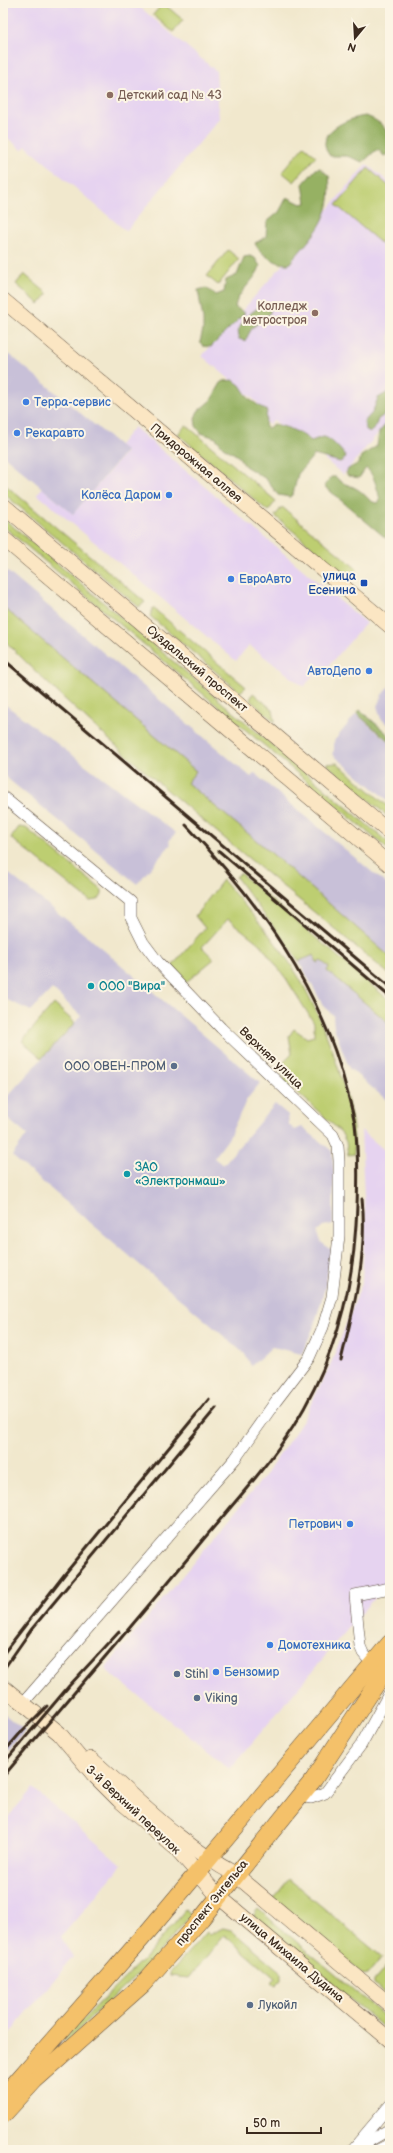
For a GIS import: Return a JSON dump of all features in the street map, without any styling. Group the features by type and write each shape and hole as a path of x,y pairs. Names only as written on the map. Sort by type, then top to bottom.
{"main road":[{"path":"3,2097 203,1866 390,1643"},
{"name":"проспект Энгельса","path":"3,2115 35,2080 160,1966 314,1779 390,1663"}],"street":[{"name":"Придорожная аллея","path":"3,300 390,626"},
{"name":"Суздальский проспект","path":"3,505 390,833"},
{"name":"Суздальский проспект","path":"3,538 390,864"},
{"name":"Верхняя улица","path":"3,797 130,902 131,918 143,942 158,962 221,1028 333,1135 338,1146 340,1161 339,1236 332,1297 322,1327 309,1358 276,1401 235,1459 22,1703"},
{"path":"372,1664 363,1653 360,1646 355,1595 390,1588"},
{"name":"3-й Верхний переулок","path":"3,1687 54,1728 72,1746 87,1756 184,1842 203,1866"},
{"path":"300,1796 311,1798 326,1793 360,1745 390,1692"},
{"path":"203,1866 235,1874 390,2005"},
{"name":"улица Михаила Дудина","path":"203,1866 218,1896 390,2040"},
{"path":"352,2150 390,2105"},
{"path":"360,2150 371,2140 390,2129"},
{"path":"378,2150 390,2144"}],"shaded area":[{"name":"Детский сад № 43","path":"3,3 135,3 216,71 219,119 126,231 26,146 22,150 3,134"},
{"name":"Колледж метростроя","path":"366,164 390,183 390,419 343,475 287,427 284,429 274,420 269,425 263,419 256,405 258,403 202,356 278,270"},
{"path":"9,354 126,451 73,514 3,455 3,362"},
{"path":"134,427 366,623 319,677 314,674 304,687 249,645 236,661 37,494 42,488 73,514 126,452 119,445"},
{"path":"3,568 251,777 255,773 390,887 390,957 269,851 187,783 196,771 3,607"},
{"path":"390,685 390,726 381,719 377,706 382,695"},
{"path":"3,703 176,833 169,841 171,844 137,884 3,775"},
{"path":"356,714 390,743 390,802 332,754 334,750 334,741"},
{"path":"3,869 93,941 260,1083 247,1099 228,1139 214,1158 223,1165 275,1104 288,1115 289,1125 295,1130 302,1127 332,1151 334,1174 333,1224 323,1226 317,1231 321,1242 328,1248 332,1249 325,1288 314,1326 302,1354 272,1347 251,1366 246,1355 12,1156 27,1135 3,1115 3,1101 81,1016 52,989 31,1011 3,998"},
{"path":"314,954 329,968 327,971 390,1024 390,1103 349,1068 334,1027 333,1015 324,1007 299,961"},
{"path":"361,1130 390,1155 390,1579 230,1769 105,1669 265,1476 302,1422 332,1361 362,1283 365,1218"},
{"path":"3,1713 25,1731 3,1756"},
{"path":"33,1788 122,1865 61,1937 73,1957 3,2041 3,1823"}],"green space":[{"path":"163,3 183,20 173,32 153,15"},
{"path":"366,116 378,122 385,129 389,139 390,153 384,156 379,150 375,151 363,162 347,156 330,156 326,148 325,140 328,134 342,123 358,117"},
{"path":"304,146 316,156 294,182 282,172"},
{"path":"320,168 329,176 330,191 325,215 314,234 289,264 274,261 264,255 255,243 266,237 267,222 279,212 287,197 301,204 306,203 303,184 316,169"},
{"path":"368,168 390,187 390,251 336,205"},
{"path":"228,250 239,259 218,285 207,276"},
{"path":"250,256 255,258 260,266 255,276 236,301 235,307 245,313 211,347 203,346 200,342 203,330 203,319 198,290 206,288 216,295 224,292 226,280 237,275 244,257"},
{"path":"24,274 48,294 39,304 16,284"},
{"path":"265,303 270,306 270,313 252,328 245,341 239,339 238,329 248,315"},
{"path":"233,380 240,385 249,399 267,411 265,426 268,428 274,424 284,427 298,432 311,441 324,437 336,446 346,458 340,462 314,455 298,474 293,494 290,497 278,495 266,479 245,466 238,456 223,447 216,438 201,433 196,426 195,418 198,411 211,400 221,383 224,381"},
{"path":"390,391 390,404 388,411 378,419 375,428 369,433 365,428 364,422 372,413 378,398"},
{"path":"390,420 390,537 388,540 324,486 331,477 336,477 343,483 360,491 370,500 378,503 380,500 377,487 369,470 366,468 359,478 348,476 346,473 348,469 359,463 361,456 377,446 379,432"},
{"path":"186,425 276,501 268,511 178,434"},
{"path":"3,483 145,602 139,607 3,493"},
{"path":"282,507 357,569 349,578 275,516"},
{"path":"3,518 390,844 390,851 3,526"},
{"path":"3,607 196,771 187,783 269,851 390,957 390,975 192,812 96,728 49,684 3,639"},
{"path":"153,608 246,687 240,692 150,616"},
{"path":"253,693 273,710 275,722 250,700"},
{"path":"360,710 390,736 390,742 357,714"},
{"path":"337,763 390,808 390,818 326,764"},
{"path":"19,827 26,828 102,890 102,895 98,900 90,901 11,838"},
{"path":"240,873 390,1001 390,1024 327,971 329,967 321,961 317,963 314,955 299,961 236,877"},
{"path":"223,880 262,926 290,963 307,992 331,1046 343,1084 353,1125 354,1154 348,1155 346,1142 341,1132 285,1081 281,1065 292,1054 289,1036 294,1029 307,1038 314,1036 314,1023 287,980 261,945 228,919 202,947 214,959 185,983 172,966 205,928 195,916"},
{"path":"54,1004 75,1023 42,1058 22,1041"},
{"path":"289,1879 382,1957 367,1975 364,1976 273,1899"},
{"path":"258,1909 390,2021 390,2033 253,1916"},
{"path":"185,1910 191,1915 150,1963 66,2041 63,2039 144,1959"},
{"path":"223,1928 231,1930 282,1973 282,1979 276,1985 272,1982 275,1978 224,1935 189,1978 170,1976 170,1973 206,1932 209,1935"},
{"path":"389,1963 390,1998 374,1984 374,1981"}],"railway":[{"path":"3,659 390,987"},
{"path":"3,1777 153,1601 283,1442 306,1404 329,1355 350,1278 356,1225 358,1162 355,1124 336,1053 304,982 284,948 238,884 186,825"},
{"path":"219,851 390,997"},
{"path":"341,1360 359,1280 363,1240 362,1199"},
{"path":"3,1654 64,1575 209,1399"},
{"path":"3,1670 31,1630 216,1408"},
{"path":"3,1764 69,1686 119,1632"},
{"path":"3,1753 47,1706"}],"place":[{"name":"Детский сад № 43","path":"110,95"},
{"name":"Колледж метростроя","path":"315,313"},
{"name":"Терра-сервис","path":"26,402"},
{"name":"Рекаравто","path":"17,433"},
{"name":"Колёса Даром","path":"169,495"},
{"name":"ЕвроАвто","path":"231,579"},
{"name":"улица Есенина","path":"364,583"},
{"name":"АвтоДепо","path":"369,671"},
{"name":"ООО \"Вира\"","path":"91,986"},
{"name":"ООО ОВЕН-ПРОМ","path":"174,1066"},
{"name":"ЗАО «Электронмаш»","path":"127,1174"},
{"name":"Петрович","path":"350,1524"},
{"name":"Домотехника","path":"270,1645"},
{"name":"Бензомир","path":"216,1672"},
{"name":"Stihl","path":"177,1674"},
{"name":"Viking","path":"197,1698"},
{"name":"Лукойл","path":"250,2005"}]}
